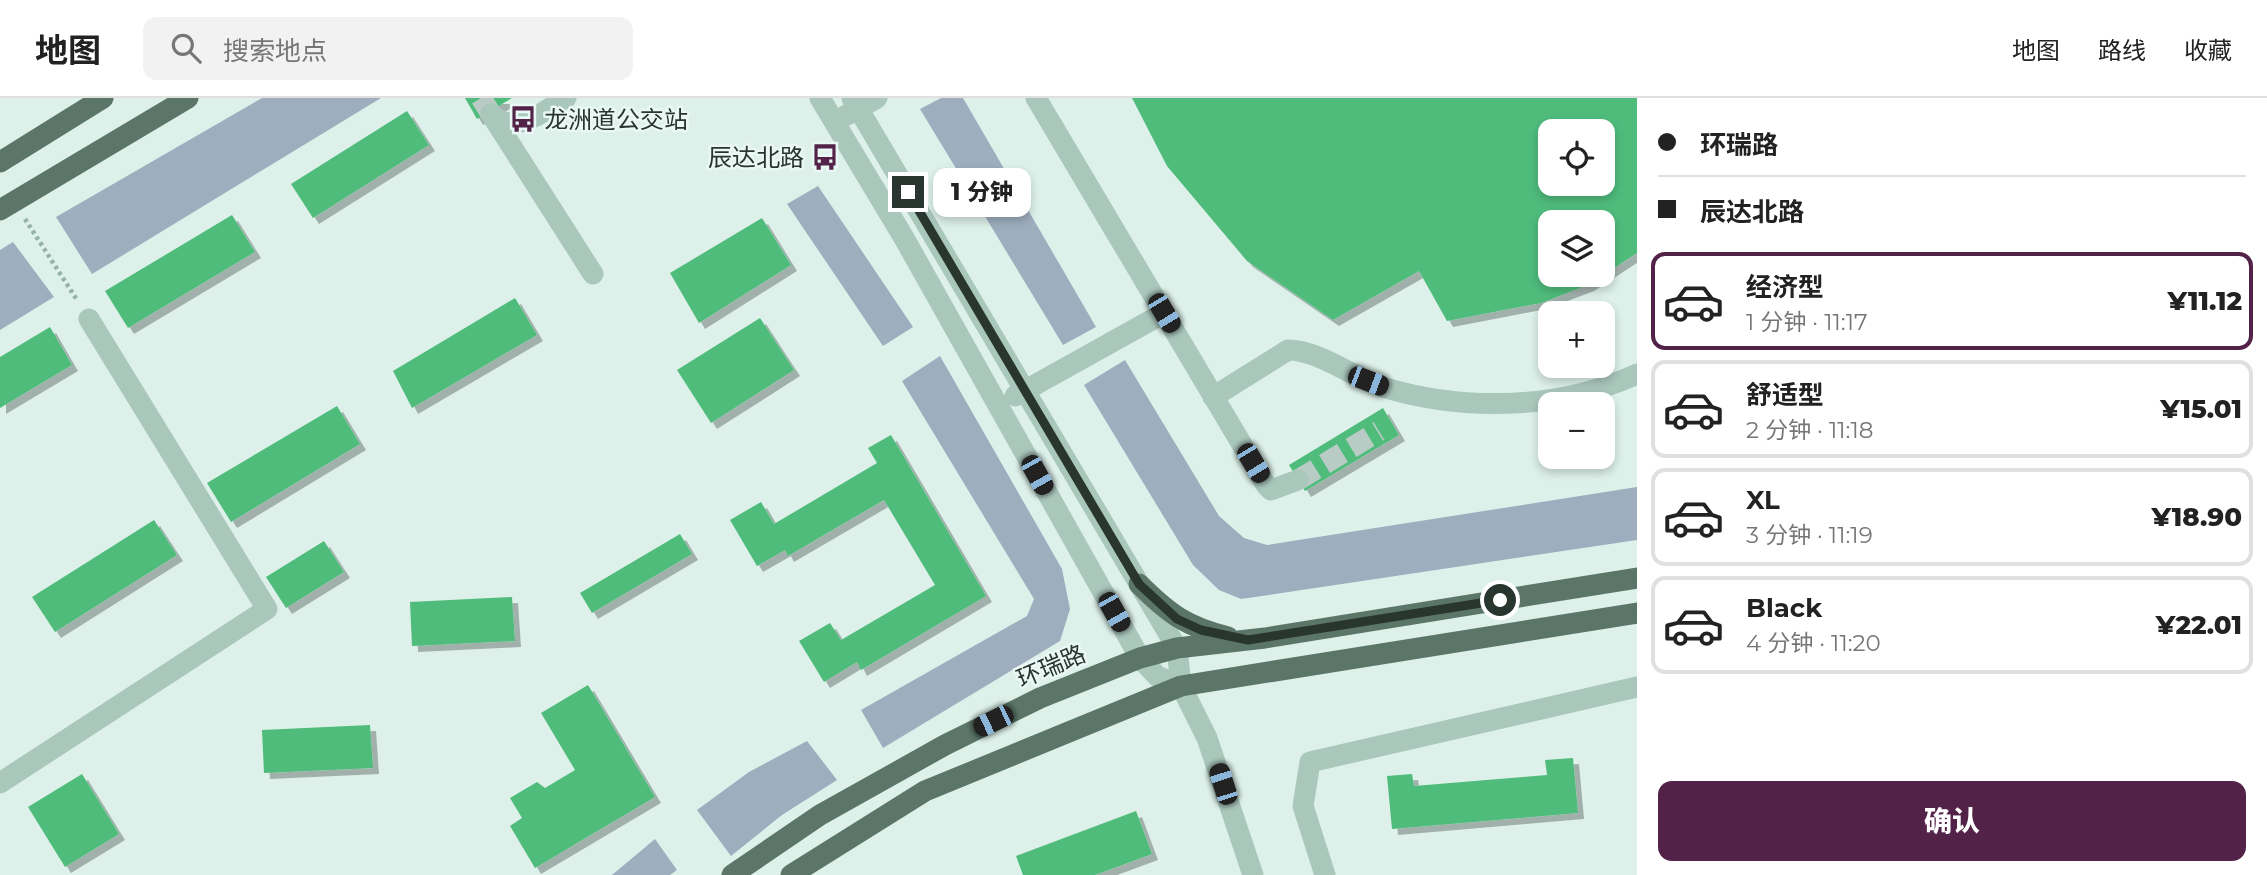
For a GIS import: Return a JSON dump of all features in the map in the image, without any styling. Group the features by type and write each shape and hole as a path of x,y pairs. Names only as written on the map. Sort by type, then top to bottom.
{"main road":[{"path":"0,162 103,98"},
{"path":"7,206 188,98"},
{"name":"环瑞路","path":"732,875 820,815 946,745 1040,698 1140,658 1177,648 1248,640 1637,578"},
{"path":"1139,584 1177,619 1201,630 1248,640"},
{"path":"791,875 925,791 1181,686 1637,613"}],"street":[{"path":"566,98 521,123 501,122 491,114 593,274"},
{"path":"820,98 1140,658 1157,676 1181,686"},
{"path":"834,122 855,103 877,98"},
{"path":"1036,98 1266,485 1271,490 1279,489 1298,480"},
{"path":"855,103 1177,648 1181,686 1208,738 1253,875"},
{"path":"998,406 1164,313"},
{"path":"0,783 267,609 89,319"},
{"path":"1213,397 1288,350 1302,350 1387,389 1435,398 1528,402 1601,389 1637,387"},
{"path":"1601,389 1637,374"},
{"path":"1325,875 1303,806 1310,762 1637,687"}],"path":[{"path":"7,206 89,319"}],"shaded area":[{"path":"262,98 381,98 92,274 56,217"},
{"path":"941,98 963,98 1096,327 1063,345 920,109"},
{"path":"818,186 913,327 883,346 787,204"},
{"path":"13,242 54,297 0,330 0,250"},
{"path":"940,356 1062,569 1070,609 1060,641 883,748 861,710 1027,616 1034,599 902,381"},
{"path":"1125,360 1219,516 1244,538 1267,545 1637,487 1637,540 1241,599 1219,590 1193,565 1084,385"},
{"path":"807,741 837,780 782,815 731,856 697,810 749,772"},
{"path":"655,839 677,870 670,875 612,875"}],"building":[{"path":"465,98 512,98 477,119"},
{"path":"1132,98 1637,98 1637,253 1615,267 1615,210 1538,210 1538,287 1583,287 1546,301 1538,301 1538,304 1447,321 1419,271 1333,320 1247,261 1167,166"},
{"path":"407,111 429,145 313,218 291,184"},
{"path":"232,215 255,252 128,328 105,291"},
{"path":"762,218 791,265 699,323 670,273"},
{"path":"515,298 537,335 412,408 393,371"},
{"path":"760,318 794,370 711,423 677,370"},
{"path":"50,327 72,365 0,408 0,357"},
{"path":"337,406 360,444 231,522 207,483"},
{"path":"1383,408 1399,435 1305,491 1289,465"},
{"path":"891,435 986,596 861,670 857,662 824,682 799,641 830,623 841,640 935,585 884,500 788,556 785,550 757,566 730,520 761,502 774,524 877,463 868,448"},
{"path":"154,520 177,555 55,632 32,597"},
{"path":"680,534 692,554 592,613 580,593"},
{"path":"324,541 344,572 286,608 266,577"},
{"path":"512,597 515,641 412,646 410,602"},
{"path":"588,685 655,797 535,868 510,826 522,818 510,798 537,782 545,788 575,770 541,713"},
{"path":"370,725 373,768 264,773 262,730"},
{"path":"1573,758 1578,813 1392,829 1387,776 1412,774 1414,786 1547,775 1545,760"},
{"path":"82,774 119,834 65,867 28,807"},
{"path":"1136,811 1152,854 1095,875 1023,875 1016,856"}],"tunnel":[{"path":"481,98 491,114"},
{"path":"1298,480 1379,431"}],"place":[{"name":"龙洲道公交站","path":"523,119"},
{"name":"辰达北路","path":"825,157"}],"route":[{"path":"908,192 1139,584 1177,619 1201,630 1248,640 1500,600"}]}
